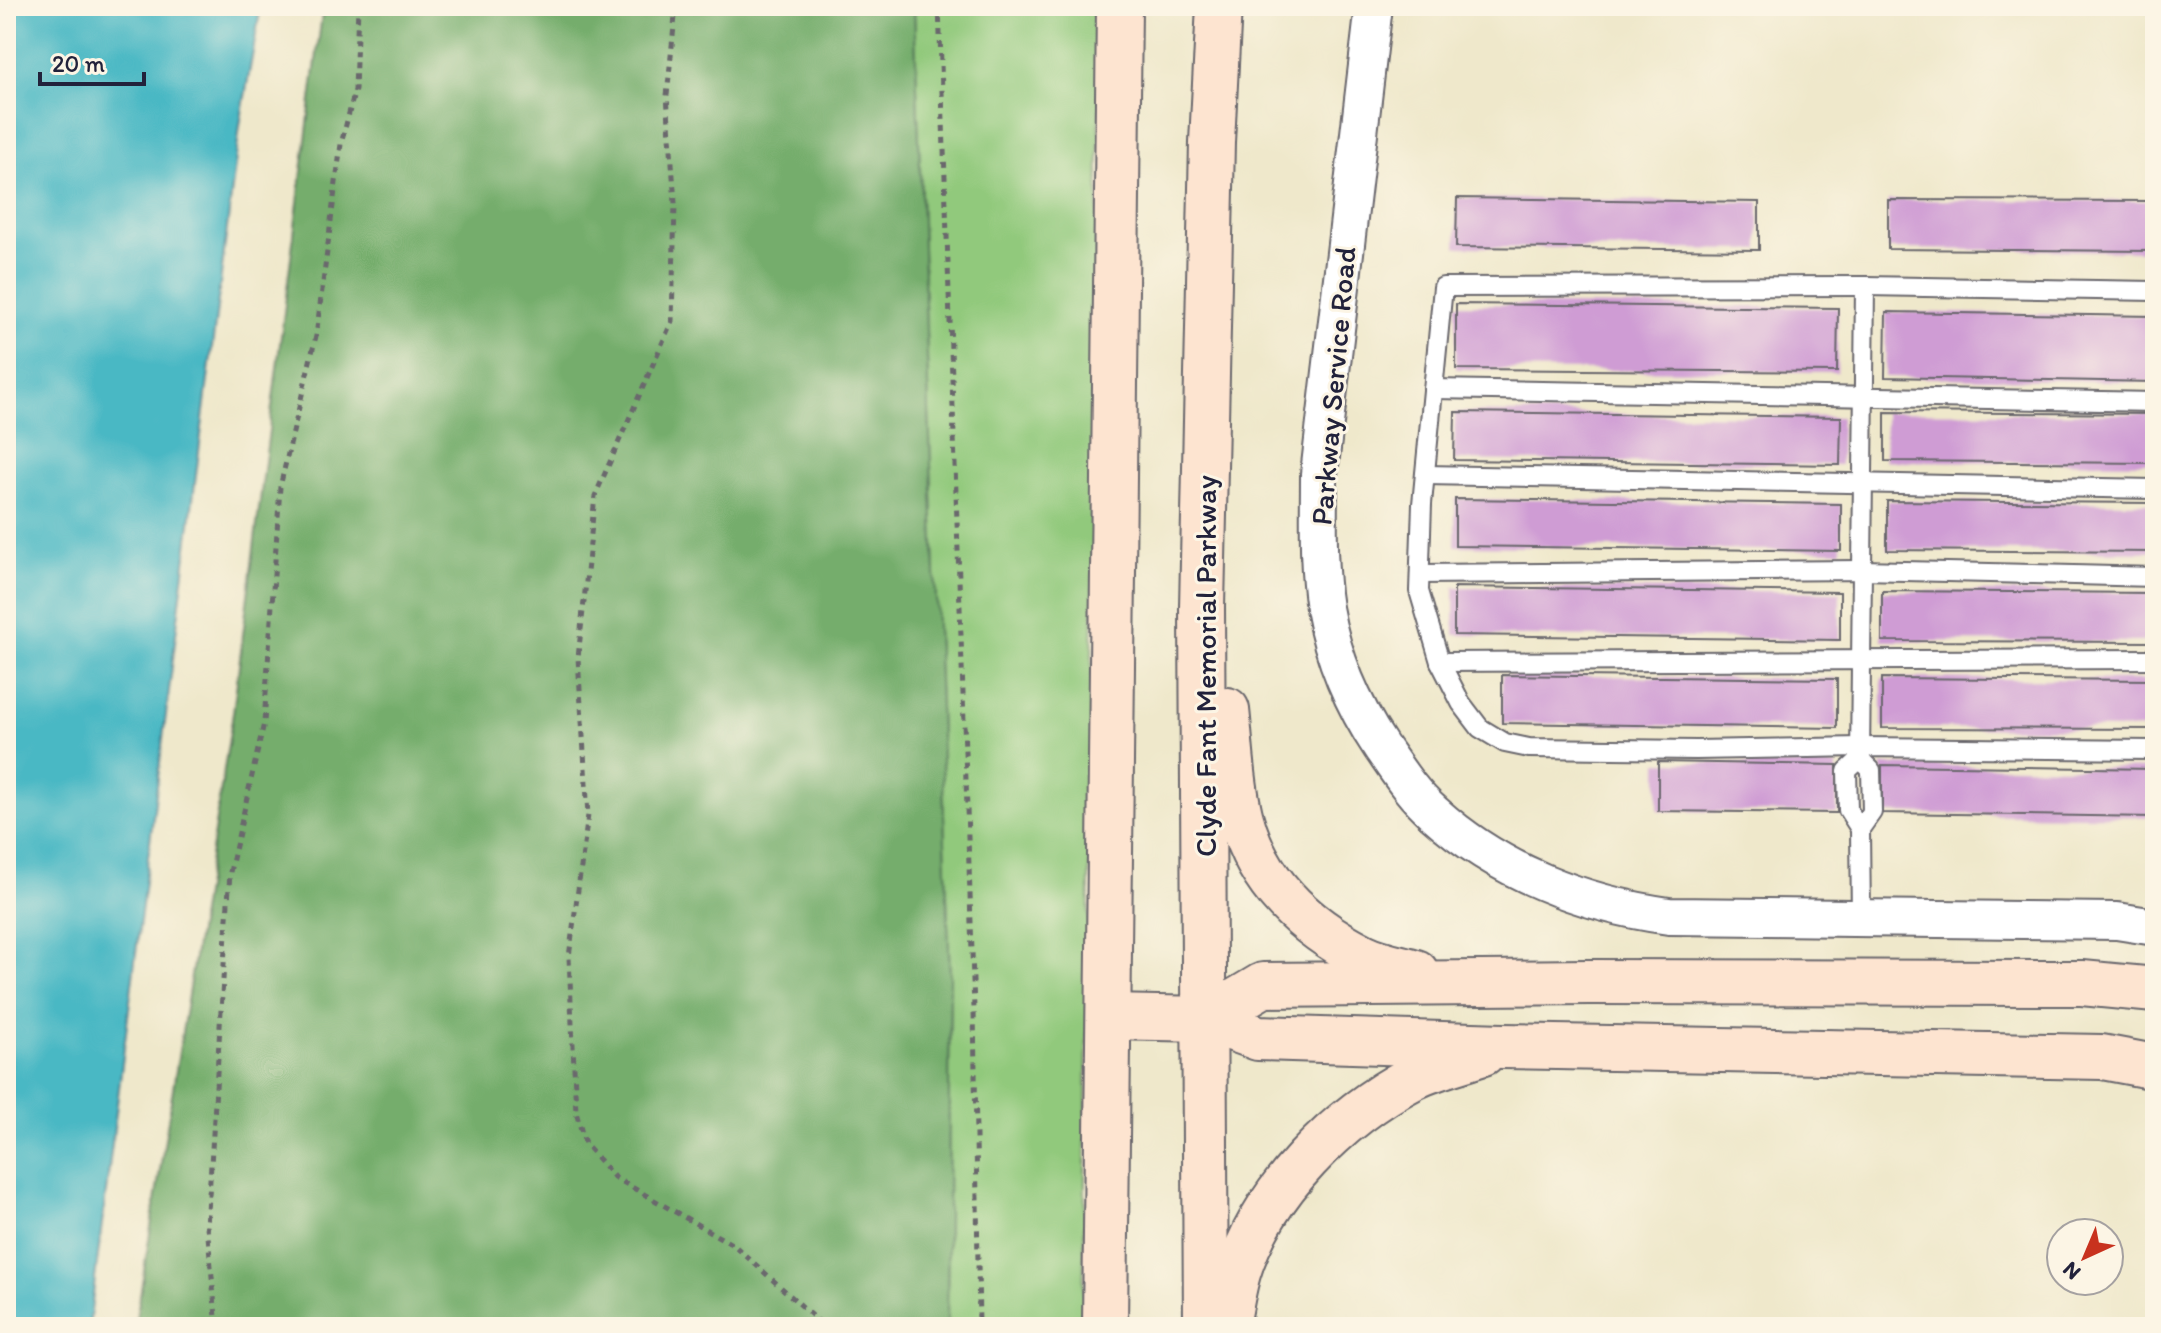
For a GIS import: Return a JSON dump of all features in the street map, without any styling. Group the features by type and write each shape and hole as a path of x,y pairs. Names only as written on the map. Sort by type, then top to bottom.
{"main road":[{"path":"1105,1327 1119,6"},
{"name":"Clyde Fant Memorial Parkway","path":"1206,1327 1202,607 1212,142 1219,6"},
{"path":"1202,607 1226,703 1241,818 1254,857 1277,893 1321,932 1366,957 1457,983"},
{"path":"1206,1019 1263,985 2082,983 2155,990"},
{"path":"1109,1017 1206,1019 1258,1038 1503,1046 2102,1057 2155,1067"},
{"path":"1227,1327 1239,1272 1262,1221 1291,1179 1325,1140 1367,1104 1417,1076 1503,1046"}],"street":[{"name":"Parkway Service Road","path":"1374,6 1319,474 1319,553 1324,609 1343,676 1360,716 1405,783 1433,813 1520,872 1591,900 1630,910 1669,916 2117,921 2155,927"}],"lane":[{"path":"2155,291 1865,286 1443,287 1425,475 1419,591 1440,662 1461,703 1480,728 1505,743 1529,748 1860,753 2155,750"},
{"path":"1861,918 1860,829 1872,812 1871,770 1860,753 1865,286"},
{"path":"1433,389 2155,402"},
{"path":"1425,475 2155,489"},
{"path":"1420,574 1862,570 2155,577"},
{"path":"1440,662 2155,659"}],"path":[{"path":"217,1327 207,1226 230,872 264,723 280,487 316,336 341,144 355,90 358,6"},
{"path":"676,6 667,96 675,203 672,321 595,496 578,658 588,815 569,957 576,1112 585,1144 614,1177 735,1246 825,1327"},
{"path":"939,6 974,1009 979,1327"}],"green space":[{"path":"323,6 914,6 950,976 947,1327 135,1327 233,713"},
{"path":"914,6 1101,6 1083,1327 947,1327 950,976"}],"water":[{"path":"6,6 261,6 240,125 89,1327 6,1327"}],"building":[{"path":"1457,198 1759,202 1759,250 1456,247"},
{"path":"1888,200 2155,201 2155,251 1888,249"},
{"path":"1456,304 1838,308 1837,372 1456,369"},
{"path":"1886,312 2155,316 2155,382 1885,377"},
{"path":"1455,412 1841,417 1840,465 1454,460"},
{"path":"1885,412 2155,414 2155,463 1885,461"},
{"path":"1455,499 1841,504 1841,551 1455,546"},
{"path":"1887,501 2155,503 2155,552 1887,550"},
{"path":"1454,587 1840,592 1840,640 1454,635"},
{"path":"1882,591 2155,593 2155,642 1882,641"},
{"path":"1502,675 1837,679 1837,728 1502,723"},
{"path":"1882,678 2155,680 2155,729 1882,728"},
{"path":"1658,762 1837,765 1837,813 1658,811"},
{"path":"1882,765 2155,769 2155,817 1882,813"}]}
